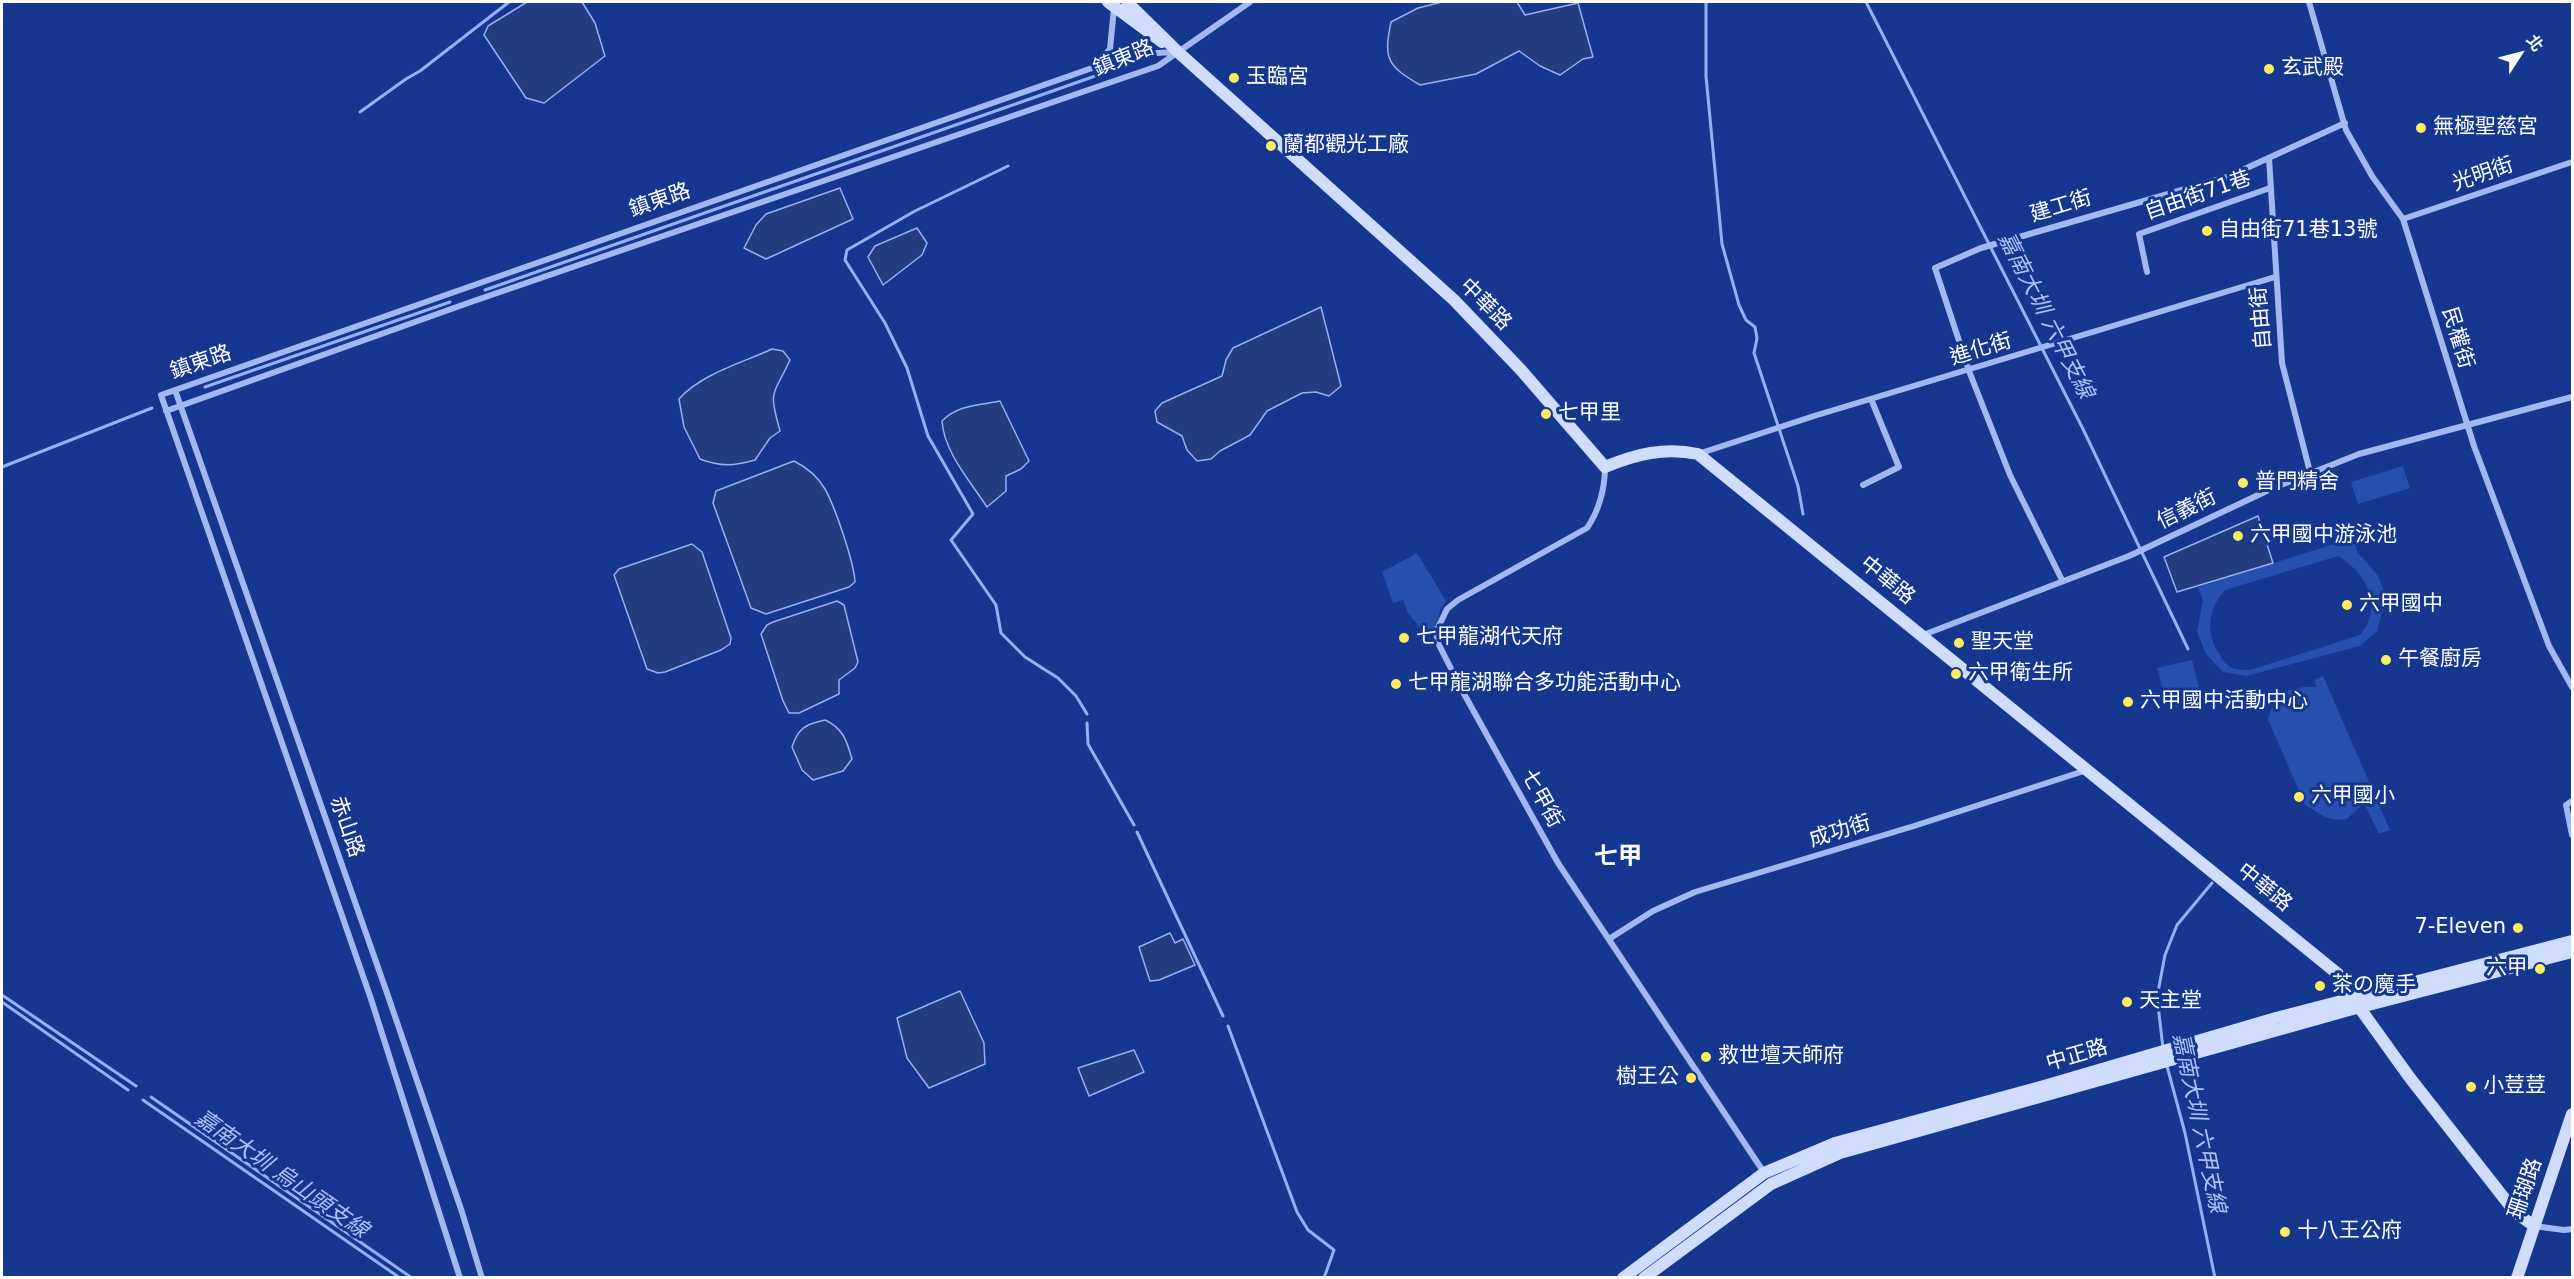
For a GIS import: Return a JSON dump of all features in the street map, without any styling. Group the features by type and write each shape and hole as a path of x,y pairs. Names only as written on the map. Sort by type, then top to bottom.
{"street":[{"name":"中華路","path":"1127,2 1149,20 1178,52 1454,300 1521,370 1605,467"},
{"path":"1178,52 1250,2"},
{"name":"民權街","path":"2309,2 2355,149 2403,219 2468,426 2549,646 2572,687"},
{"name":"中華路","path":"1111,4 1142,29 1178,52"},
{"path":"1095,68 1110,50 1111,4"},
{"name":"鎮東路","path":"161,395 1134,54 1178,52"},
{"name":"鎮東路","path":"166,411 468,303 1129,77 1158,66 1178,52"},
{"name":"建工街","path":"2062,580 2010,475 1969,371 1935,268 1995,244 2227,177 2345,123"},
{"name":"自由街","path":"2269,158 2282,363 2310,472"},
{"name":"光明街","path":"2403,219 2572,162"},
{"name":"自由街71巷","path":"2147,272 2139,234 2270,188"},
{"name":"進化街","path":"1698,454 1871,399 2275,277"},
{"name":"赤山路","path":"175,390 387,993 462,1212 482,1278"},
{"name":"赤山路","path":"161,395 371,999 460,1278"},
{"name":"信義街","path":"1923,635 2129,556 2310,472 2360,454 2572,397"},
{"path":"1863,485 1899,467 1871,399"},
{"path":"1605,467 1626,458 1662,451 1678,450 1698,454"},
{"name":"中華路","path":"1698,454 2338,974 2410,1078 2515,1212 2534,1226"},
{"name":"七甲街","path":"1605,467 1605,481 1593,519 1587,528 1458,600 1447,609 1436,632 1438,643 1541,834 1768,1179"},
{"name":"成功街","path":"1609,939 1653,911 1695,892 1871,840 2088,770"},
{"path":"2572,801 2566,805 2572,835"},
{"name":"中正路","path":"1623,1278 1768,1179 1840,1153 2572,941"},
{"name":"中正路","path":"2356,1003 2572,952"},
{"name":"珊瑚路","path":"2517,1278 2572,1114"},
{"name":"中正路","path":"1644,1278 1768,1179"},
{"path":"2534,1226 2572,1229"}],"shaded area":[{"path":"527,2 582,2 595,23 605,56 544,103 526,98 484,35 488,26"},
{"path":"1442,2 1517,2 1525,15 1578,3 1593,57 1583,59 1560,75 1540,66 1519,51 1476,74 1420,85 1390,61 1388,45 1391,22 1418,8"},
{"path":"840,188 853,219 766,259 744,248 756,225 766,214"},
{"path":"917,228 927,243 922,255 883,285 868,257 875,246"},
{"path":"1321,307 1341,386 1329,396 1316,392 1302,393 1267,411 1250,435 1220,451 1211,459 1197,461 1187,450 1182,436 1157,422 1155,411 1162,403 1222,376 1226,360 1233,348"},
{"path":"772,349 783,351 790,360 776,388 773,400 780,431 770,438 755,460 727,465 700,459 684,427 679,399 688,390 710,376"},
{"path":"1000,401 1029,461 1021,469 1006,476 1006,491 987,507 947,444 942,421 962,409"},
{"path":"794,461 819,480 825,489 843,535 855,582 849,587 766,614 751,608 713,503 716,491"},
{"path":"2403,466 2410,488 2358,504 2351,482"},
{"name":"六甲國中游泳池","path":"2258,516 2273,563 2177,592 2164,557"},
{"path":"2353,538 2358,553 2377,574 2383,588 2385,602 2377,631 2360,646 2246,676 2223,672 2206,654 2197,632 2203,600 2198,587","holes":["2338,556 2348,563 2364,581 2371,602 2371,613 2360,635 2250,670 2233,668 2223,660 2214,644 2210,627 2215,604 2225,590"]},
{"path":"692,544 702,552 731,638 730,644 721,650 658,673 647,669 614,575 619,569"},
{"path":"1417,553 1446,601 1440,610 1436,632 1427,636 1408,613 1403,600 1393,603 1382,572"},
{"path":"837,601 844,605 858,662 855,668 839,680 839,694 799,713 789,713 761,634 767,625 773,622"},
{"path":"2192,660 2202,701 2168,709 2157,668"},
{"path":"2323,676 2390,830 2379,834 2364,803 2347,819 2336,820 2325,817 2305,805 2268,719 2275,702 2285,692 2291,689 2317,687 2314,680"},
{"path":"825,720 840,731 852,759 843,771 813,780 802,770 792,747 800,731 813,723"},
{"path":"1170,933 1175,943 1183,939 1195,965 1159,980 1150,981 1139,947"},
{"path":"960,991 984,1043 985,1064 929,1088 907,1058 897,1018"},
{"path":"1134,1050 1144,1072 1089,1096 1078,1068"}],"waterway":[{"path":"360,112 420,71 509,2"},
{"path":"1706,2 1706,76 1722,244 1739,305 1746,320 1755,327 1757,338 1754,353 1798,486 1803,514"},
{"name":"嘉南大圳 六甲支線","path":"1866,2 2083,429 2188,649"},
{"path":"485,290 1121,67"},
{"path":"1008,166 915,211 847,250 845,260 885,323 907,368 928,436 973,514 951,540 996,605 1001,633 1025,657 1058,678 1076,696 1087,714"},
{"path":"205,387 450,302"},
{"path":"2,467 152,408"},
{"path":"1087,723 1088,744 1134,825"},
{"path":"1137,832 1223,1016"},
{"name":"嘉南大圳 六甲支線","path":"2163,1048 2157,997 2165,955 2177,925 2212,883"},
{"path":"2,995 136,1086"},
{"name":"嘉南大圳 烏山頭支線","path":"2,1002 128,1090"},
{"path":"1228,1026 1297,1212 1308,1230 1334,1250 1324,1278"},
{"name":"嘉南大圳 六甲支線","path":"2167,1066 2185,1133 2215,1278"},
{"path":"151,1097 412,1278"},
{"name":"嘉南大圳 烏山頭支線","path":"143,1100 400,1278"}],"place":[{"name":"玄武殿","path":"2269,69"},
{"name":"玉臨宮","path":"1234,78"},
{"name":"無極聖慈宮","path":"2421,128"},
{"name":"蘭都觀光工廠","path":"1271,146"},
{"name":"自由街71巷13號","path":"2207,231"},
{"name":"七甲里","path":"1546,414"},
{"name":"普門精舍","path":"2243,483"},
{"name":"六甲國中游泳池","path":"2238,536"},
{"name":"六甲國中","path":"2347,605"},
{"name":"七甲龍湖代天府","path":"1404,638"},
{"name":"聖天堂","path":"1959,643"},
{"name":"午餐廚房","path":"2386,660"},
{"name":"六甲衛生所","path":"1956,674"},
{"name":"七甲龍湖聯合多功能活動中心","path":"1396,684"},
{"name":"六甲國中活動中心","path":"2128,702"},
{"name":"六甲國小","path":"2299,797"},
{"name":"7-Eleven","path":"2518,928"},
{"name":"六甲","path":"2540,969"},
{"name":"茶の魔手","path":"2320,986"},
{"name":"天主堂","path":"2127,1002"},
{"name":"救世壇天師府","path":"1706,1057"},
{"name":"樹王公","path":"1691,1078"},
{"name":"小荳荳","path":"2471,1087"},
{"name":"十八王公府","path":"2285,1232"}],"district":[{"name":"七甲","path":"1618,858"}]}
